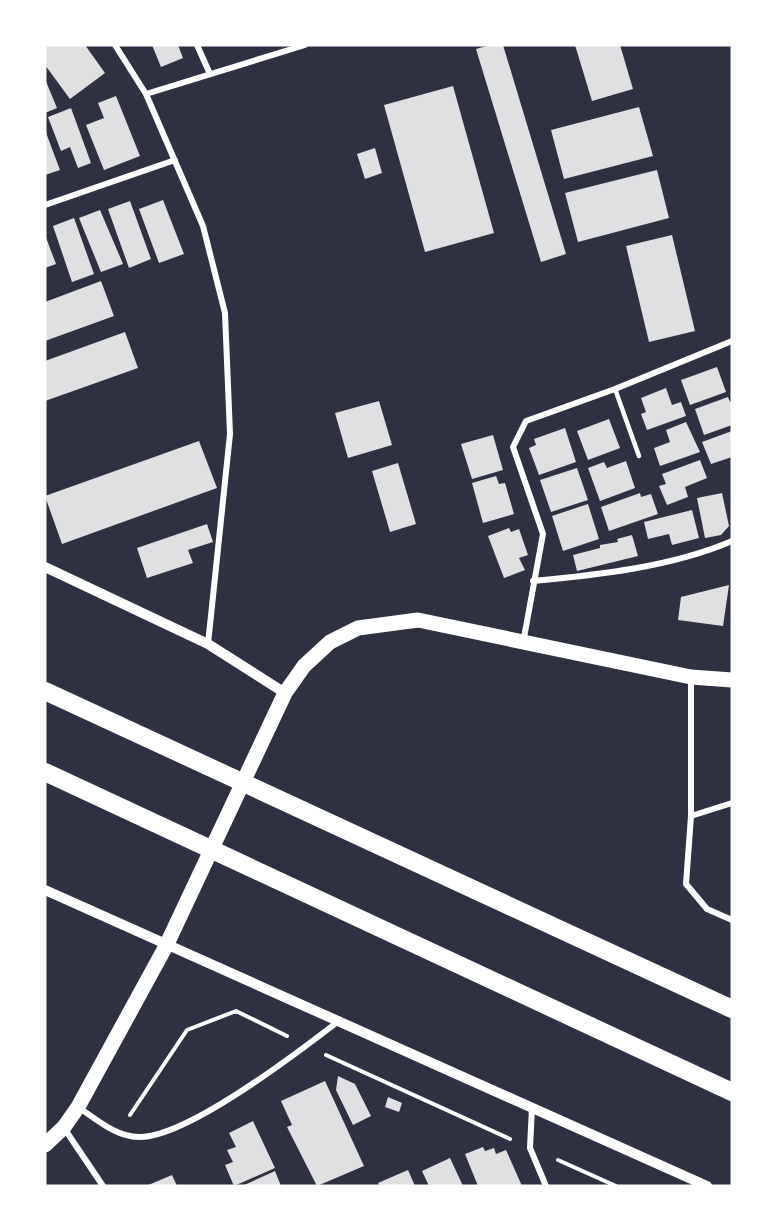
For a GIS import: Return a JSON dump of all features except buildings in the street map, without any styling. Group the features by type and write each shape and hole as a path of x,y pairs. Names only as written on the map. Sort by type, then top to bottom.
{"highway":[{"path":"45,691 732,1009"},
{"path":"45,772 732,1092"}],"main road":[{"path":"45,1145 64,1127 78,1107 166,946 285,693 304,666 330,642 358,628 418,620 523,644 691,677 732,680"}],"street":[{"path":"115,45 146,94 203,226 225,313 230,434 208,644"},
{"path":"197,45 210,74"},
{"path":"146,94 305,45"},
{"path":"45,205 175,160"},
{"path":"523,644 543,534 513,447 526,421 615,389 732,341"},
{"path":"533,581 622,571 716,548 732,541"},
{"path":"45,567 208,644 285,693"},
{"path":"691,677 691,816 686,884 707,909 732,920"},
{"path":"691,816 732,803"},
{"path":"45,890 707,1186"},
{"path":"78,1107 118,1134 138,1138 155,1136 238,1094 340,1020"},
{"path":"532,1107 530,1148 546,1186"},
{"path":"64,1127 103,1186"}],"lane":[{"path":"615,389 639,456"}],"path":[{"path":"118,1134 188,1030 236,1011 306,1046 615,1186"}]}
